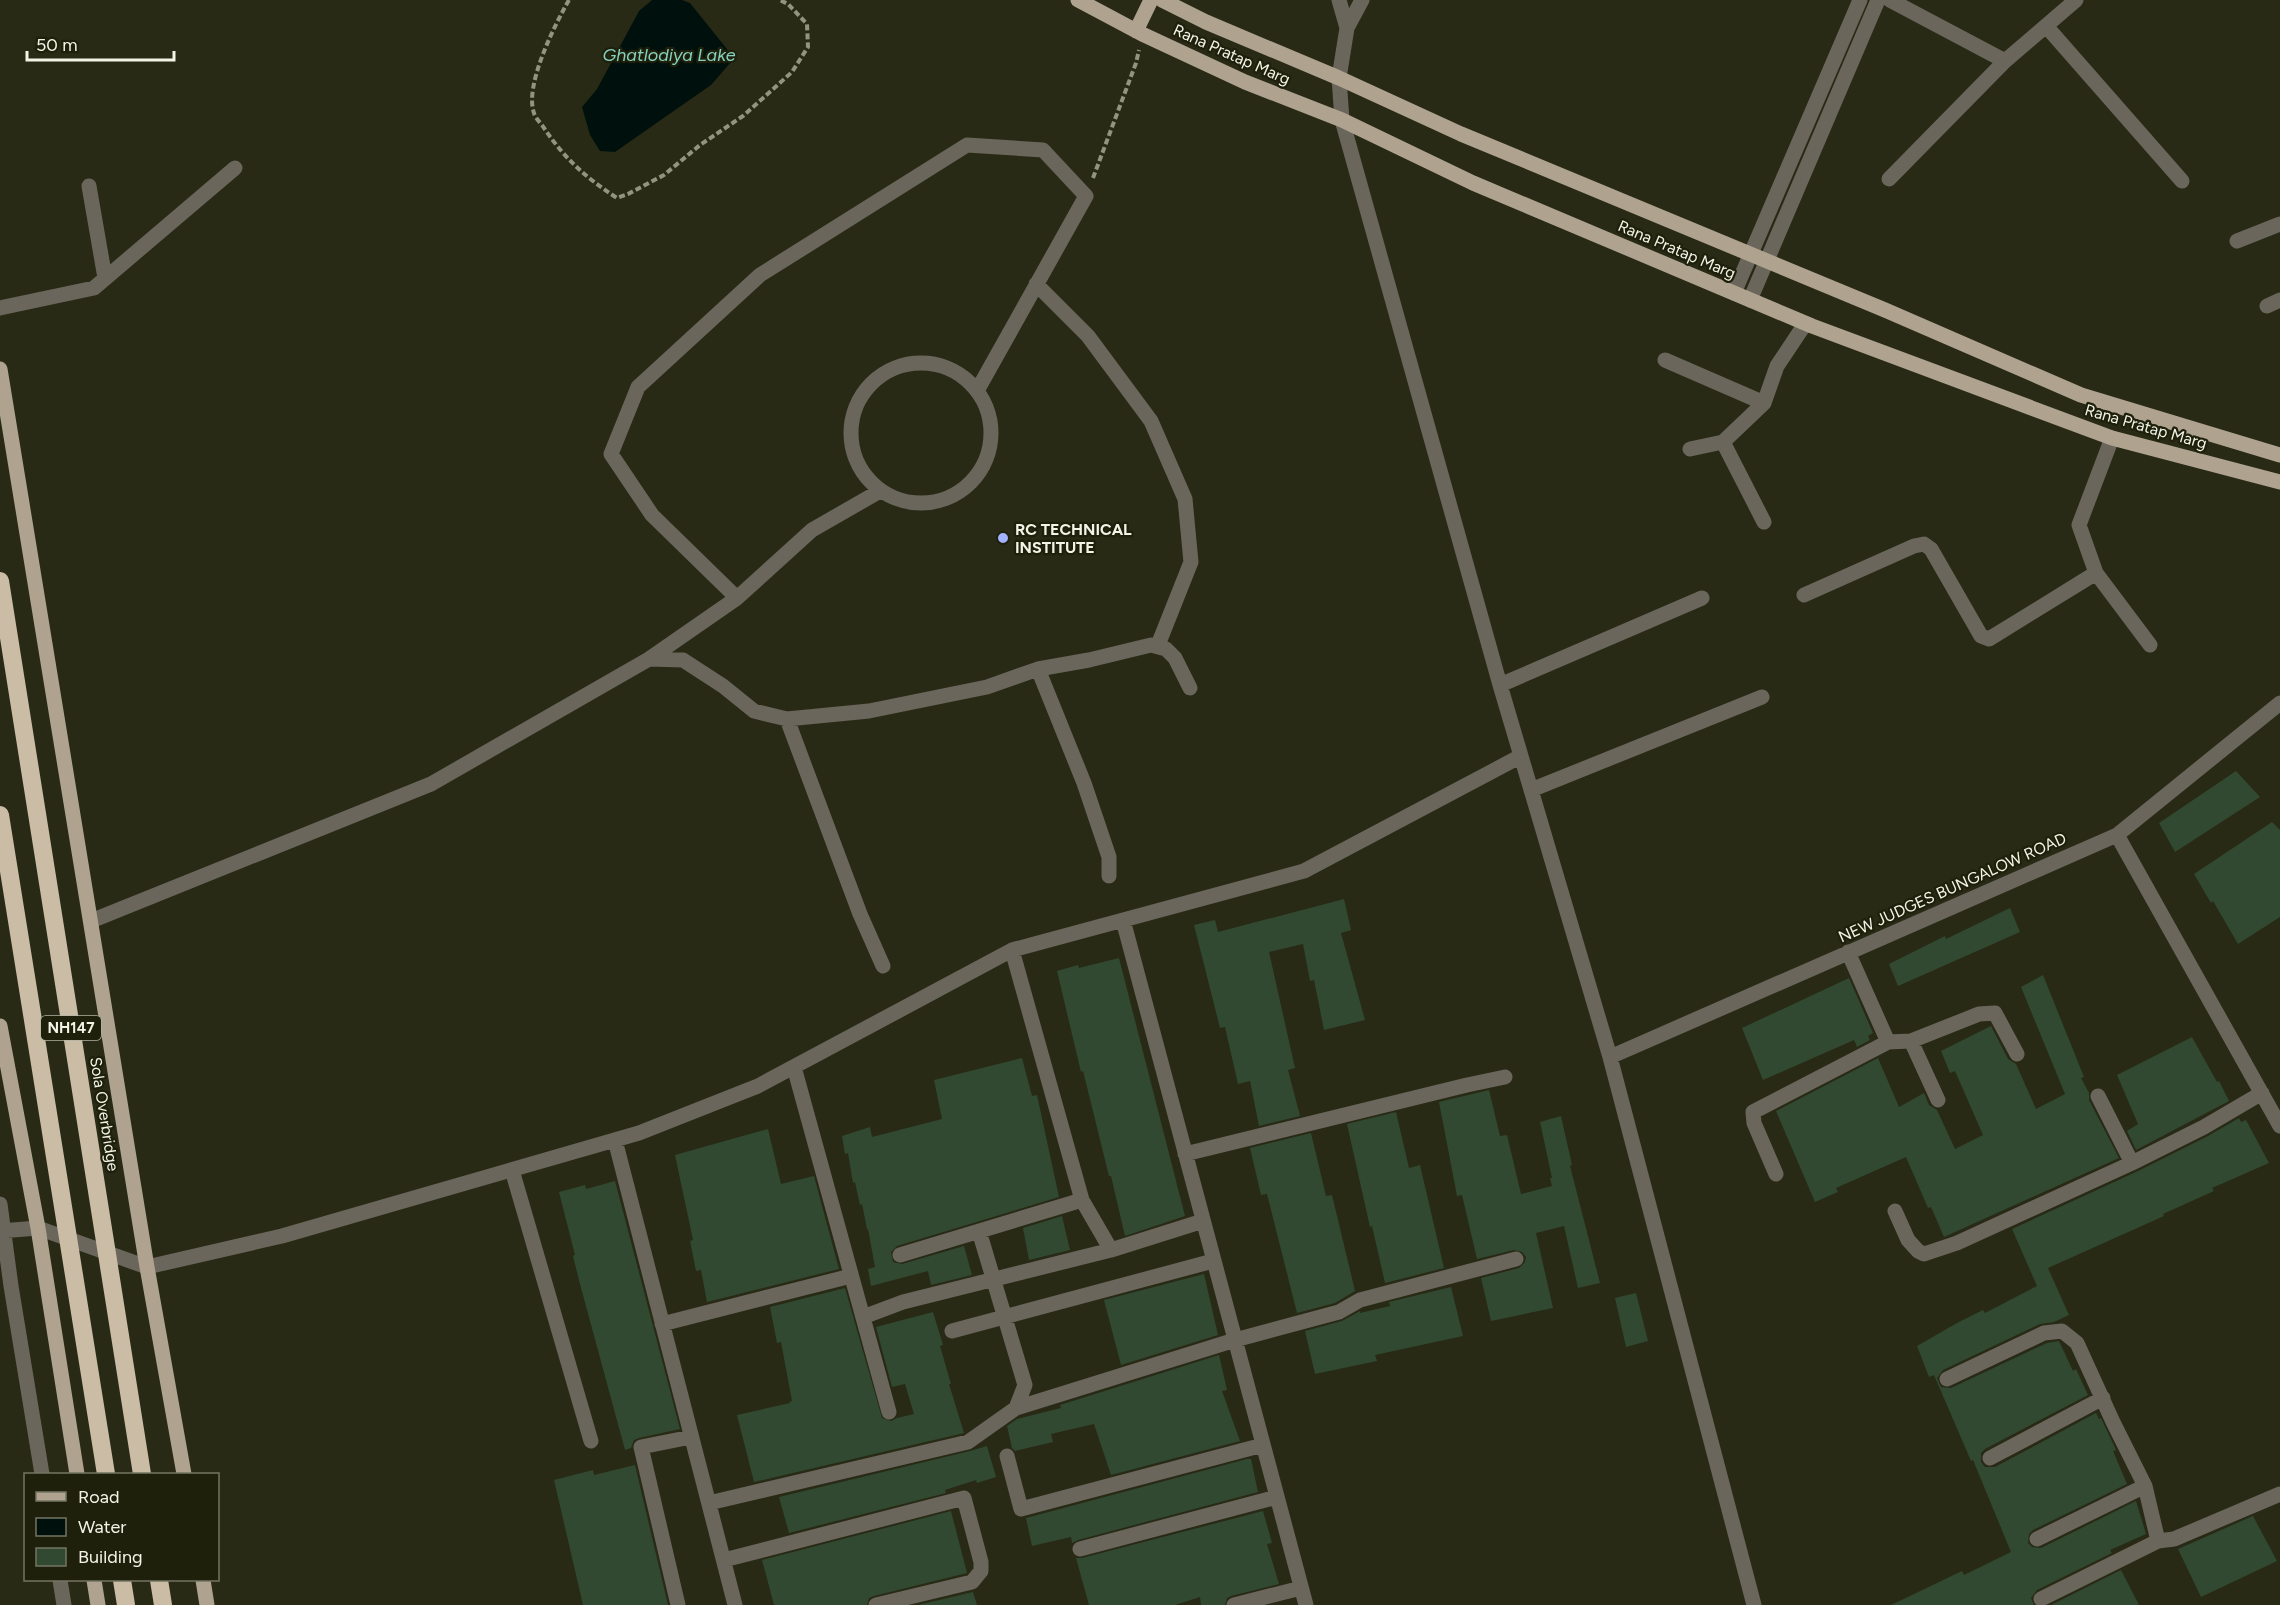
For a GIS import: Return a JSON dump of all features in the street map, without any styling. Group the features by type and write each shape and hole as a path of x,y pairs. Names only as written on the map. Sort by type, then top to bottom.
{"highway":[{"name":"Sola Overbridge","path":"0,582 142,1473"},
{"name":"NH147","path":"0,815 106,1473"},
{"path":"122,1581 126,1605"},
{"path":"159,1581 163,1605"}],"main road":[{"name":"Rana Pratap Marg","path":"1078,0 1139,32 1245,82 1341,120 1473,183 1805,324 2112,438 2280,482"},
{"path":"1139,32 1151,0"},
{"name":"Rana Pratap Marg","path":"1162,0 1206,22 1339,78 1461,134 2081,395 2280,455"},
{"path":"0,369 147,1267 184,1473"},
{"path":"0,1026 38,1228 77,1473"},
{"path":"94,1581 98,1605"},
{"path":"202,1581 207,1605"}],"street":[{"path":"1338,0 1347,28"},
{"path":"1362,0 1347,28 1339,78 1341,120 1500,685 1610,1057 1755,1605"},
{"path":"1750,300 1758,258 1860,0"},
{"path":"1734,293 1758,258 1878,0"},
{"path":"1890,0 2005,61"},
{"path":"1889,179 2005,61 2076,0"},
{"path":"2046,26 2182,181"},
{"path":"736,598 652,515 611,454 638,387 760,275 967,145 1043,150 1086,196 978,389"},
{"path":"0,308 94,288 235,168"},
{"path":"89,186 105,278"},
{"path":"2237,241 2280,224"},
{"path":"1036,284 1088,336 1151,421 1185,499 1191,562 1158,645"},
{"path":"1690,449 1723,442 1764,404 1777,366 1805,324"},
{"path":"1665,360 1764,404"},
{"path":"944,365 978,389 993,427 985,465 971,484 944,500 903,501 880,490 861,471 851,446 853,412 867,387 896,366 944,365"},
{"path":"2112,438 2079,525 2096,573 2150,645"},
{"path":"1723,442 1764,522"},
{"path":"91,921 431,784 649,659 736,598 812,530 880,490"},
{"path":"1804,595 1914,546 1924,544 1930,549 1981,636 1989,639 2096,573"},
{"path":"1500,685 1702,598"},
{"path":"649,659 683,660 723,686 754,711 787,719 879,709 987,687 1038,669 1151,645 1158,645 1166,649 1175,658 1190,688"},
{"path":"1038,669 1084,783 1109,857 1109,876"},
{"path":"1531,790 1762,697"},
{"name":"NEW JUDGES BUNGALOW ROAD","path":"1610,1057 2117,835 2280,703"},
{"path":"787,719 860,914 883,966"},
{"path":"2,1231 38,1228 147,1267 282,1236 639,1133 758,1086 1012,950 1304,871 1521,756"},
{"path":"2117,835 2280,1126"},
{"path":"1123,920 1306,1605"},
{"path":"1012,950 1082,1200 1111,1250"},
{"path":"1848,952 1888,1042"},
{"path":"1776,1174 1754,1123 1753,1112 1888,1042 1911,1041 1979,1014 1995,1013 2017,1054"},
{"path":"1911,1041 1938,1100"},
{"path":"794,1067 889,1412"},
{"path":"1185,1154 1506,1077"},
{"path":"1895,1211 1908,1240 1924,1254 1957,1243 2132,1163 2204,1127 2262,1093"},
{"path":"2098,1096 2132,1163"},
{"path":"615,1140 735,1605"},
{"path":"512,1170 591,1441"},
{"path":"900,1255 1082,1200"},
{"path":"0,1203 2,1231 42,1473"},
{"path":"863,1317 903,1302 1111,1250 1203,1221"},
{"path":"979,1231 1025,1385 1016,1408"},
{"path":"709,1503 968,1442 1016,1408 1235,1340 1339,1312 1360,1300 1516,1259"},
{"path":"952,1331 1214,1261"},
{"path":"662,1324 852,1276"},
{"path":"1947,1379 2044,1333 2062,1331 2077,1343 2145,1486 2158,1541"},
{"path":"1990,1458 2103,1398"},
{"path":"678,1605 641,1447 691,1437"},
{"path":"1007,1456 1021,1509 1263,1445"},
{"path":"2037,1539 2145,1486"},
{"path":"2041,1599 2158,1541 2174,1539 2280,1494"},
{"path":"1080,1549 1277,1497"},
{"path":"724,1560 964,1498 981,1562 981,1570 972,1582 876,1605"},
{"path":"60,1581 64,1605"},
{"path":"1234,1605 1301,1588"}],"path":[{"path":"569,0 560,14 532,82 533,112 556,146 588,180 617,198 664,175 700,145 743,116 792,72 808,47 807,24 788,4 780,0"},
{"path":"1086,196 1136,63 1139,32"}],"water":[{"name":"Ghatlodiya Lake","path":"652,0 682,0 690,3 727,49 731,62 711,85 615,152 600,151 590,135 582,107 597,89 639,11"}],"building":[{"path":"2236,771 2260,797 2175,852 2159,823"},
{"path":"2272,822 2280,830 2280,917 2238,944 2194,874"},
{"path":"1344,899 1351,930 1341,933 1365,1020 1324,1030 1314,980 1310,981 1303,944 1269,952 1295,1068 1288,1070 1300,1116 1259,1126 1250,1081 1238,1084 1225,1027 1220,1028 1194,925 1215,920 1218,932"},
{"path":"2010,908 2020,932 1898,986 1889,964 1945,936 1946,939"},
{"path":"1119,958 1185,1216 1125,1236 1083,1071 1081,1072 1057,971"},
{"path":"2043,975 2084,1077 2081,1078 2089,1093 2089,1100 2119,1158 1944,1237 1931,1207 1928,1208 1906,1157 1836,1188 1838,1192 1815,1202 1776,1111 1878,1058 1899,1107 1924,1093 1929,1105 1937,1110 1955,1149 1983,1135 1955,1071 1950,1073 1941,1051 1991,1026 2008,1059 2016,1064 2036,1109 2065,1094 2021,987"},
{"path":"1849,978 1873,1033 1868,1036 1870,1040 1857,1047 1854,1040 1763,1080 1742,1028"},
{"path":"2192,1037 2229,1101 2136,1150 2127,1131 2138,1124 2117,1075"},
{"path":"1022,1058 1032,1096 1037,1095 1059,1197 897,1246 891,1252 893,1262 902,1264 964,1246 972,1275 931,1285 928,1271 871,1286 868,1269 875,1267 868,1229 855,1182 853,1183 848,1153 845,1154 842,1136 870,1127 872,1137 942,1119 934,1080"},
{"path":"1489,1090 1500,1136 1507,1135 1521,1194 1552,1186 1540,1122 1561,1116 1572,1165 1570,1166 1600,1283 1578,1288 1564,1226 1536,1233 1553,1308 1491,1321 1481,1278 1519,1268 1525,1262 1526,1257 1522,1252 1514,1250 1477,1259 1462,1195 1457,1196 1439,1102"},
{"path":"1396,1112 1409,1168 1420,1165 1444,1268 1385,1283 1347,1124"},
{"path":"2239,1118 2241,1122 2246,1120 2269,1163 2212,1188 2214,1191 2163,1214 2164,1216 2048,1268 2069,1315 2054,1322 2040,1324 1943,1370 1937,1378 1941,1387 1951,1388 2047,1343 2059,1341 2073,1371 2076,1369 2088,1395 1985,1449 1981,1453 1981,1462 1985,1467 1995,1467 2096,1413 2099,1419 2101,1418 2116,1450 2113,1451 2127,1484 2033,1530 2029,1534 2028,1543 2032,1547 2041,1548 2136,1501 2146,1534 2110,1550 2112,1553 2037,1590 2031,1598 2034,1605 1891,1605 1962,1571 1964,1575 2011,1552 1973,1460 1971,1461 1934,1375 1929,1377 1917,1346 1983,1310 1985,1313 2037,1286 2012,1229 2136,1172"},
{"path":"768,1129 781,1184 814,1176 839,1269 707,1302 701,1270 696,1271 690,1241 693,1240 675,1155"},
{"path":"1311,1133 1326,1196 1332,1195 1355,1291 1335,1303 1297,1313 1267,1194 1261,1195 1250,1148"},
{"path":"615,1181 680,1429 639,1438 634,1440 631,1448 625,1450 580,1284 559,1192 585,1185 586,1189"},
{"path":"1062,1216 1070,1250 1029,1260 1023,1228"},
{"path":"1204,1274 1218,1335 1121,1365 1104,1300"},
{"path":"1451,1287 1463,1336 1375,1355 1377,1361 1315,1374 1305,1331 1342,1321 1360,1311 1360,1313 1390,1306 1389,1302"},
{"path":"845,1288 882,1418 891,1421 914,1414 905,1384 892,1387 876,1327 933,1312 943,1345 940,1346 951,1384 949,1384 964,1433 754,1482 737,1415 792,1401 781,1342 777,1343 770,1307"},
{"path":"1636,1293 1648,1341 1626,1347 1615,1298"},
{"path":"1219,1355 1227,1390 1222,1391 1240,1441 1111,1475 1094,1424 1051,1434 1053,1442 1015,1451 1012,1448 1007,1426 1017,1419 1061,1408 1060,1405"},
{"path":"987,1446 996,1477 977,1483 976,1480 945,1490 946,1493 789,1533 779,1497"},
{"path":"1251,1459 1258,1492 1072,1543 1071,1537 1032,1546 1026,1518"},
{"path":"635,1465 668,1605 583,1605 554,1480 593,1470 594,1475"},
{"path":"951,1511 967,1573 874,1596 869,1598 867,1605 774,1605 762,1560"},
{"path":"1263,1511 1272,1543 1267,1544 1279,1584 1231,1596 1227,1598 1225,1605 1201,1605 1200,1597 1175,1605 1089,1605 1076,1558"},
{"path":"2253,1516 2277,1561 2201,1597 2178,1549"},
{"path":"2121,1570 2139,1605 2051,1605"},
{"path":"973,1592 977,1605 918,1605"}],"place":[{"name":"RC TECHNICAL INSTITUTE","path":"1003,538"}]}
